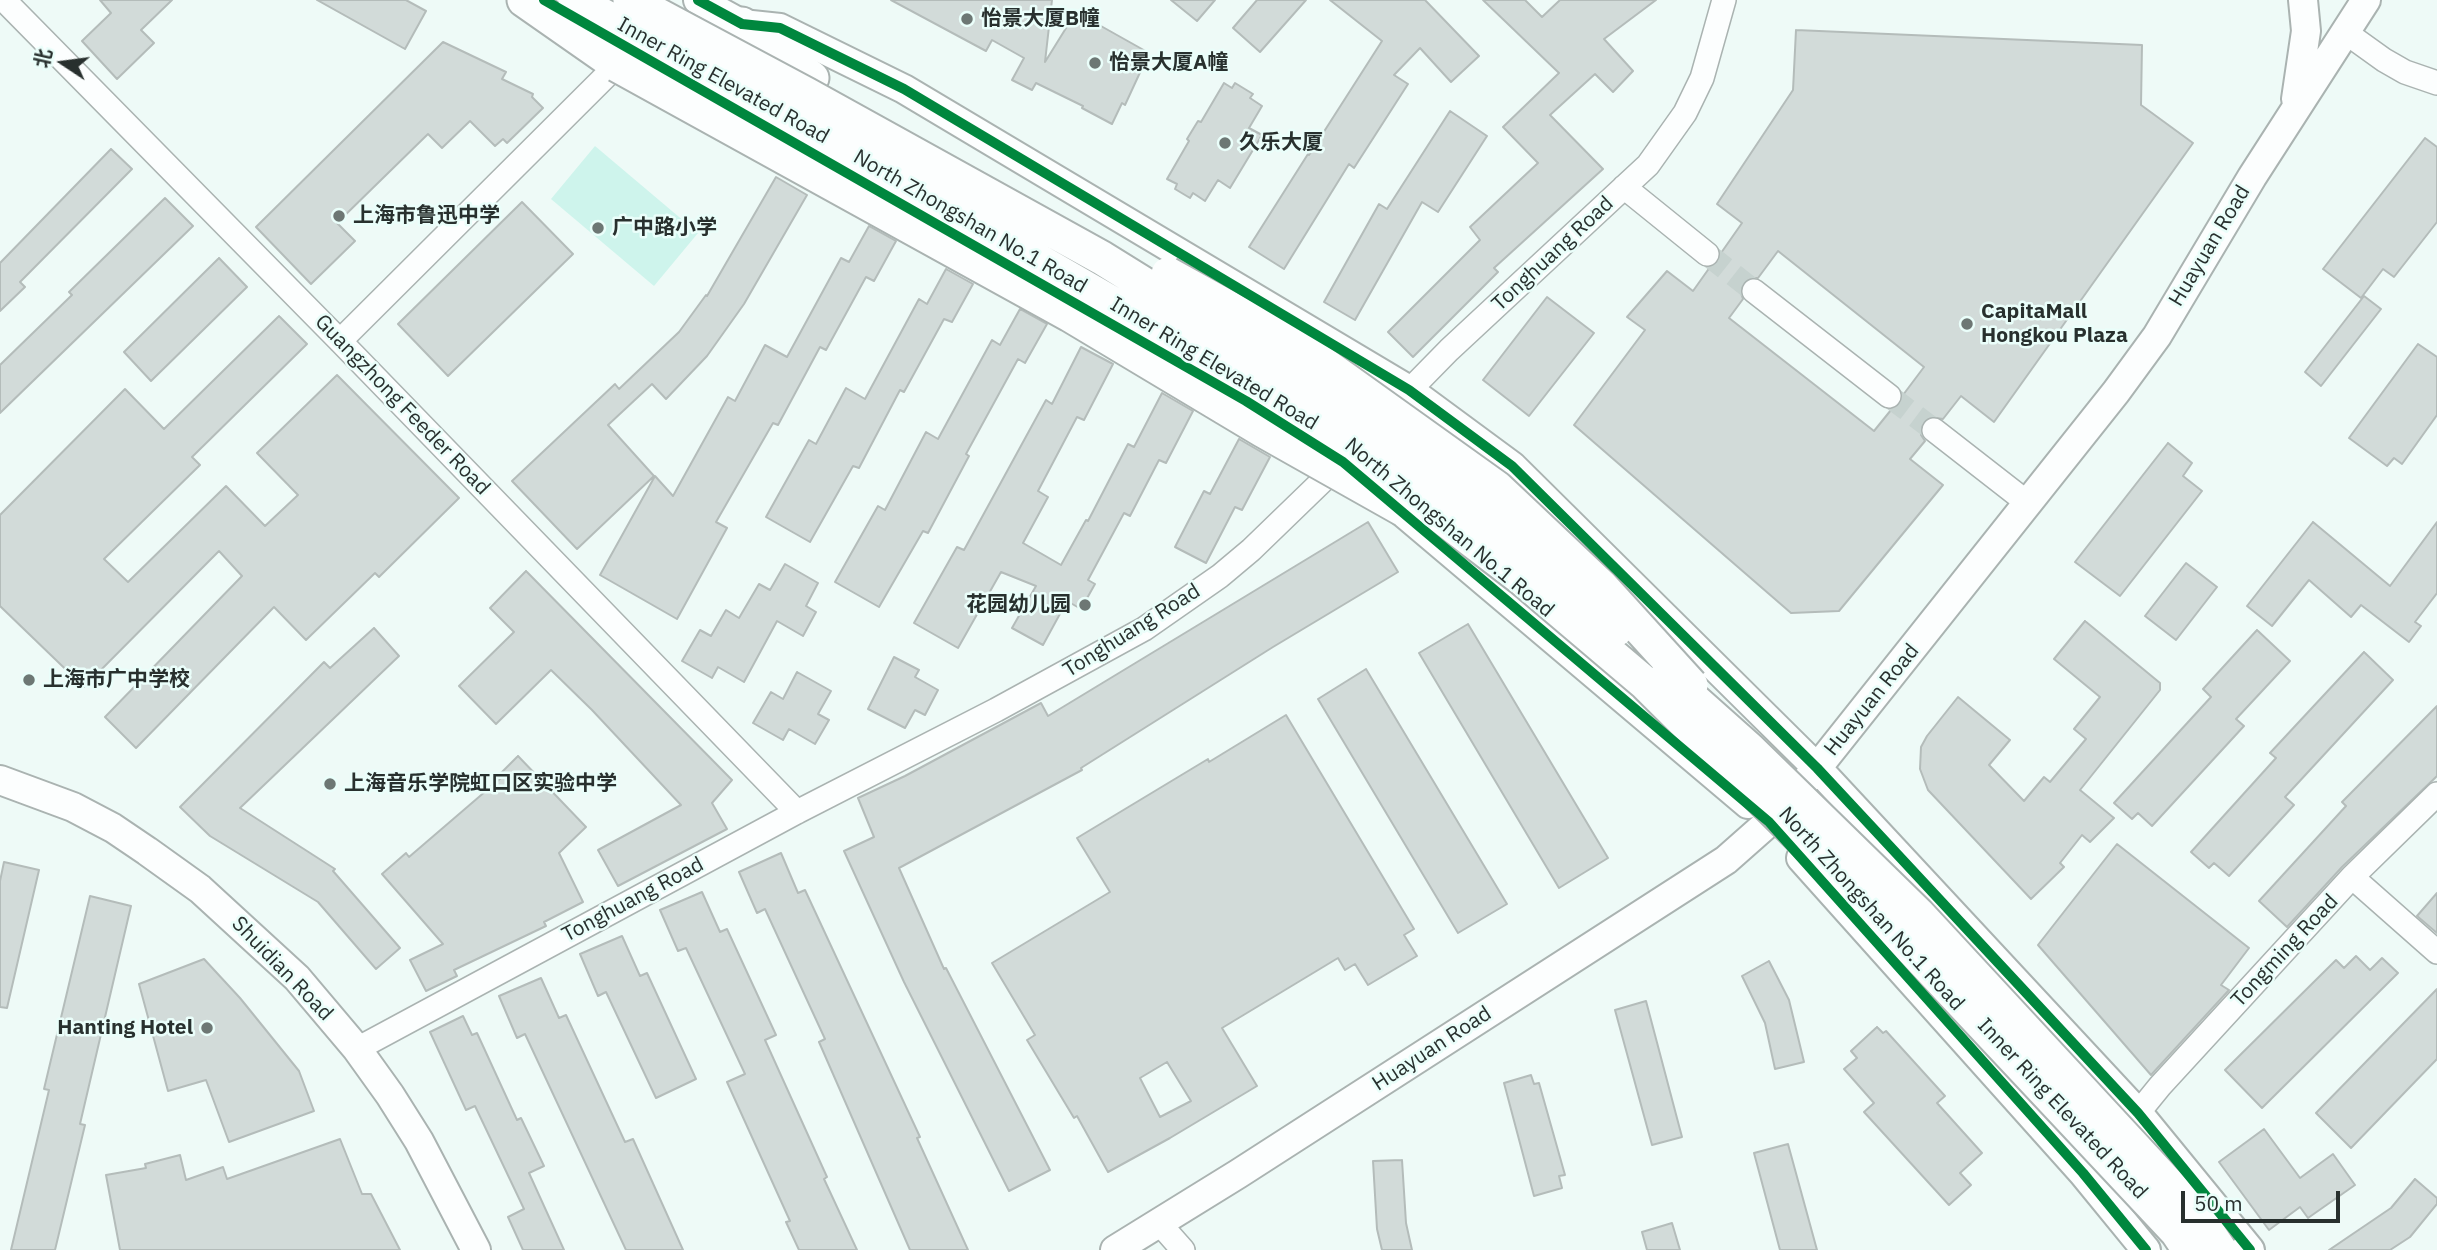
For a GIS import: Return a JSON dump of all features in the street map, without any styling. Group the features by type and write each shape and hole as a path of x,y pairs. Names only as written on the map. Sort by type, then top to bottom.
{"highway":[{"path":"524,0 617,65 1070,315 1262,430 1521,578"},
{"name":"Inner Ring Elevated Road","path":"575,0 852,153 1171,337 1338,438 1521,578 1646,684 1891,926 2176,1232 2189,1250"},
{"name":"Inner Ring Elevated Road","path":"630,0 1102,258 1350,411 1518,541 1749,749 1918,914 2195,1213 2220,1250"},
{"path":"742,24 812,78 1311,354 1497,488 1602,587 1749,749"}],"main road":[{"name":"North Zhongshan No.1 Road","path":"544,0 1247,401 1343,461 1769,822 2084,1173 2146,1250"},
{"path":"698,0 742,24 780,28 904,89 1409,390 1512,466 1817,768 2138,1113 2250,1250"},
{"path":"2294,109 2306,31 2303,0"},
{"name":"Huayuan Road","path":"1115,1250 1160,1224 1726,860 1769,822 1817,768 2029,504 2157,336 2294,109 2366,0"},
{"name":"Shuidian Road","path":"0,780 93,817 172,867 216,903 297,978 357,1049 419,1140 476,1250"}],"street":[{"name":"Guangzhong Feeder Road","path":"4,0 340,341 797,812"},
{"name":"Tonghuang Road","path":"357,1049 1144,629 1241,559 1343,461 1409,390 1648,165 1685,113 1702,78 1724,0"},
{"path":"2345,32 2384,60 2406,72 2437,83"},
{"path":"340,341 617,65"},
{"path":"1624,187 1707,254"},
{"path":"1754,291 1889,396"},
{"path":"1934,430 2029,504"},
{"name":"Tongming Road","path":"2138,1113 2352,877 2437,794"},
{"path":"2352,877 2437,952"},
{"path":"1160,1224 1183,1250"}],"green space":[{"path":"595,146 698,233 654,286 551,199"}],"building":[{"path":"100,0 172,0 141,30 154,43 117,79 82,41 111,13"},
{"path":"317,0 406,0 426,11 405,49"},
{"path":"891,0 1052,0 1045,62 1076,12 1149,53 1125,105 1122,103 1112,124 1036,83 1032,90 1012,80 1024,58 992,40 986,51"},
{"path":"1171,0 1215,0 1197,21"},
{"path":"1257,0 1306,0 1260,52 1233,28"},
{"path":"1330,0 1425,0 1479,56 1451,82 1420,48 1394,75 1408,84 1354,168 1349,164 1284,269 1249,247 1382,41"},
{"path":"1483,0 1525,0 1542,17 1560,0 1656,0 1604,39 1633,71 1613,92 1595,74 1550,115 1603,169 1494,268 1498,272 1413,357 1388,332 1480,240 1470,227 1538,163 1503,127 1559,73"},
{"name":"CapitaMall Hongkou Plaza","path":"1796,30 2142,45 2141,105 2193,143 1994,422 1961,396 1943,419 1929,417 1923,422 1921,435 1925,441 1910,459 1943,485 1839,611 1791,613 1574,425 1645,330 1627,317 1667,271 1693,291 1710,267 1718,262 1721,253 1742,223 1717,204 1793,90","holes":["1778,251 1924,367 1903,395 1900,405 1891,410 1874,431 1729,318 1743,299 1740,290 1743,283 1749,278 1758,278"]},
{"path":"443,42 506,72 502,79 533,94 532,97 543,108 507,143 503,139 495,146 470,121 442,148 428,134 337,223 355,241 311,284 256,227"},
{"name":"久乐大厦","path":"1224,83 1232,88 1235,83 1253,94 1250,98 1262,106 1249,128 1262,135 1230,188 1218,180 1205,201 1193,193 1190,198 1175,189 1177,184 1167,179 1189,141 1187,139 1198,121 1201,122"},
{"path":"1450,111 1487,136 1438,212 1422,202 1355,320 1324,302 1379,204 1387,209"},
{"path":"2425,138 2437,147 2437,222 2394,277 2383,269 2361,298 2323,269"},
{"path":"111,149 132,169 20,282 25,287 0,311 0,263"},
{"path":"776,177 807,195 744,304 707,356 666,399 652,384 608,425 654,476 577,549 512,481 615,384 619,389 679,332 707,296"},
{"path":"165,198 193,226 0,413 0,365 72,295 69,292"},
{"path":"522,202 573,254 448,376 398,324"},
{"path":"869,226 896,241 874,281 866,277 826,350 820,347 778,425 773,423 716,522 727,528 677,619 600,575 655,476 673,496 728,397 735,401 765,345 787,357 841,258 849,262"},
{"path":"219,258 247,287 151,381 124,352"},
{"path":"946,269 973,284 952,322 944,319 904,392 900,390 859,468 853,466 810,542 766,517 809,440 816,444 846,388 865,399 919,299 927,304"},
{"path":"2364,296 2381,309 2321,386 2305,372"},
{"path":"1547,297 1594,333 1529,416 1483,380"},
{"path":"1020,309 1047,324 1025,363 1018,359 966,454 969,456 928,533 923,531 879,607 835,582 878,506 885,510 926,432 938,439 992,340 1000,345"},
{"path":"279,316 307,344 192,457 200,465 104,559 128,582 226,486 265,526 298,495 257,453 337,375 459,498 379,577 375,573 306,640 274,607 136,748 105,717 242,576 219,551 84,687 0,606 0,515 125,389 164,429"},
{"path":"2418,344 2437,357 2437,415 2402,464 2394,458 2387,466 2349,438"},
{"path":"1081,347 1113,364 1084,420 1077,417 1038,491 1048,497 1023,543 1061,565 1086,520 1088,521 1128,444 1134,447 1162,393 1193,411 1166,463 1159,460 1130,516 1124,513 1088,580 1095,584 1081,609 1067,601 1043,645 1012,628 1036,586 1001,572 958,648 914,623 957,547 964,550 1046,400 1052,404"},
{"path":"1239,439 1270,457 1242,510 1235,507 1206,563 1175,547 1204,491 1210,494"},
{"path":"2168,443 2192,463 2183,476 2202,491 2120,596 2075,562"},
{"path":"1368,522 1398,572 1273,647 1081,768 1082,770 899,868 944,969 946,968 1050,1170 1009,1191 904,982 844,851 874,837 858,798 905,776 1041,703 1048,716"},
{"path":"2313,522 2390,586 2437,522 2437,593 2415,622 2421,626 2409,642 2361,605 2351,617 2309,580 2272,626 2247,606"},
{"path":"2186,563 2217,587 2176,640 2145,616"},
{"path":"785,564 818,583 806,606 816,612 803,636 777,621 744,682 718,667 712,678 682,661 700,630 711,636 726,610 739,618 759,584 770,590"},
{"path":"526,571 732,780 712,803 727,829 618,886 598,850 681,805 551,670 496,724 459,686 514,632 490,608"},
{"path":"2085,621 2160,683 2160,690 2080,790 2114,818 2090,842 2082,835 2060,863 2064,867 2031,899 1928,790 1920,769 1921,747 1958,697 2010,740 1989,765 2024,801 2044,777 2050,782 2086,739 2074,729 2100,697 2054,659"},
{"path":"1468,624 1608,858 1559,888 1419,653"},
{"path":"374,628 399,656 240,808 335,869 333,871 400,948 376,969 318,902 210,836 180,807 324,662 330,668"},
{"path":"2257,630 2290,661 2236,719 2244,726 2152,826 2138,813 2132,819 2114,803 2211,697 2203,689"},
{"path":"2364,652 2393,680 2285,797 2294,805 2229,876 2214,863 2209,868 2191,852 2276,758 2270,753"},
{"path":"894,657 919,670 915,677 938,690 925,715 915,710 905,728 868,709"},
{"path":"1366,669 1507,904 1458,933 1318,699"},
{"path":"797,672 831,691 818,714 829,720 815,744 789,729 783,740 753,723 771,692 783,699"},
{"path":"2437,706 2437,776 2342,867 2287,927 2259,901 2346,806 2342,802"},
{"path":"1286,715 1414,929 1404,935 1417,956 1368,985 1355,964 1345,970 1338,958 1222,1028 1257,1086 1108,1172 1077,1116 1074,1118 1027,1040 1035,1035 992,963 1110,892 1077,838 1208,759 1209,762","holes":["1167,1062 1191,1101 1160,1117 1140,1078"]},
{"path":"518,756 586,827 559,853 583,902 544,922 546,926 454,970 457,976 426,991 410,960 443,944 382,874 406,853 409,857 501,778 499,775"},
{"path":"2117,844 2249,948 2221,985 2229,990 2151,1075 2038,945"},
{"path":"781,853 798,893 805,890 920,1137 917,1138 968,1250 910,1250 819,1042 825,1039 765,909 757,913 739,872"},
{"path":"4,862 39,870 7,1008 0,1007 0,881"},
{"path":"702,892 720,932 727,929 776,1035 765,1040 857,1250 799,1250 786,1222 790,1221 727,1082 745,1074 686,948 678,951 660,910"},
{"path":"2437,893 2437,933 2417,916"},
{"path":"90,896 131,906 80,1124 85,1125 55,1250 11,1250 49,1090 44,1089"},
{"path":"622,936 640,976 647,973 696,1079 656,1098 606,992 598,996 580,954"},
{"path":"2356,956 2370,970 2382,958 2398,973 2262,1108 2225,1070 2336,960 2344,968"},
{"name":"Hanting Hotel","path":"204,959 240,998 299,1071 314,1111 229,1142 206,1080 168,1091 139,984"},
{"path":"1769,961 1789,1000 1804,1062 1775,1069 1765,1023 1742,976"},
{"path":"541,978 559,1018 566,1015 625,1142 633,1139 683,1250 626,1250 525,1034 517,1038 499,996"},
{"path":"2437,989 2437,1059 2351,1148 2316,1113"},
{"path":"1646,1001 1682,1137 1652,1145 1615,1010"},
{"path":"463,1016 472,1035 477,1033 517,1120 521,1118 544,1166 529,1173 564,1250 523,1250 508,1217 524,1209 475,1106 466,1110 430,1032"},
{"path":"1877,1027 1883,1033 1886,1031 1945,1096 1937,1103 1982,1153 1960,1173 1971,1185 1949,1205 1864,1112 1874,1103 1844,1069 1857,1058 1851,1051"},
{"path":"1531,1075 1534,1084 1539,1083 1565,1175 1559,1176 1562,1188 1534,1196 1504,1083"},
{"path":"2264,1129 2300,1178 2333,1154 2355,1185 2308,1218 2300,1207 2269,1230 2219,1162"},
{"path":"340,1139 362,1194 371,1194 400,1250 120,1250 106,1175 146,1168 145,1164 180,1155 186,1180 223,1167 227,1179"},
{"path":"1788,1144 1817,1250 1780,1250 1754,1153"},
{"path":"1402,1160 1406,1223 1412,1250 1382,1250 1377,1229 1373,1161"},
{"path":"2415,1179 2437,1198 2437,1204 2410,1237 2390,1250 2329,1250 2391,1208"},
{"path":"1672,1223 1680,1250 1647,1250 1642,1232"}],"tunnel":[{"path":"1707,254 1754,291"},
{"path":"1889,396 1934,430"}],"cycle path":[{"path":"544,0 1246,401 1343,462 1769,822 2083,1173 2146,1250"},
{"path":"698,0 742,24 780,28 904,89 1409,390 1512,466 1817,768 2138,1113 2250,1250"}],"place":[{"name":"怡景大厦B幢","path":"967,19"},
{"name":"怡景大厦A幢","path":"1095,63"},
{"name":"久乐大厦","path":"1225,143"},
{"name":"上海市鲁迅中学","path":"339,216"},
{"name":"广中路小学","path":"598,228"},
{"name":"CapitaMall Hongkou Plaza","path":"1967,324"},
{"name":"花园幼儿园","path":"1085,605"},
{"name":"上海市广中学校","path":"29,680"},
{"name":"上海音乐学院虹口区实验中学","path":"330,784"},
{"name":"Hanting Hotel","path":"207,1028"}]}
